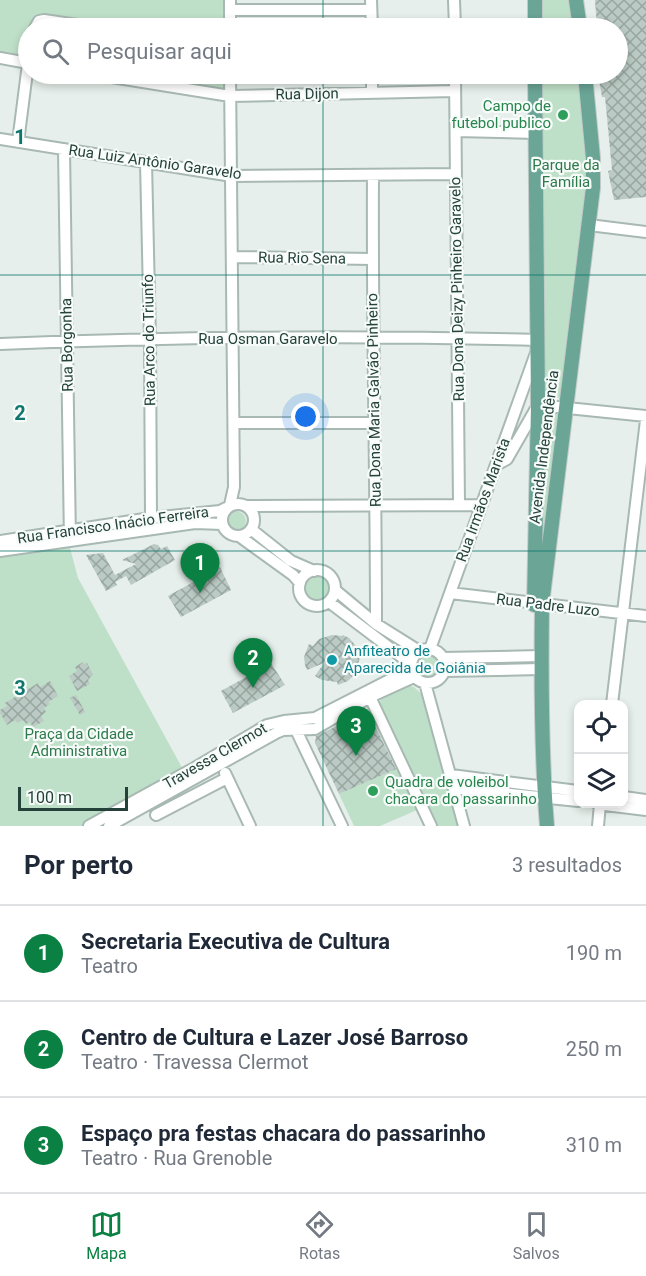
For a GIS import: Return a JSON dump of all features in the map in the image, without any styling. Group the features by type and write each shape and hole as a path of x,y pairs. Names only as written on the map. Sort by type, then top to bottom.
{"main road":[{"path":"535,0 535,18"},
{"path":"576,0 579,18"},
{"name":"Avenida Independência","path":"535,84 540,791 538,826"},
{"name":"Avenida Independência","path":"538,603 567,406 589,225 593,173 586,84"},
{"name":"Avenida Independência","path":"540,791 547,826"}],"street":[{"path":"454,0 454,18"},
{"path":"230,5 371,5"},
{"path":"0,58 18,62"},
{"path":"18,142 25,84"},
{"name":"Rua Dijon","path":"156,84 230,96 455,91"},
{"path":"230,84 234,487 228,507 222,516 222,524 230,535 239,536 293,575 300,583"},
{"path":"372,84 372,93"},
{"name":"Rua Dona Deizy Pinheiro Garavelo","path":"455,84 459,504"},
{"path":"456,131 535,133"},
{"name":"Rua Luiz Antônio Garavelo","path":"0,139 232,176 455,174"},
{"name":"Rua Borgonha","path":"64,149 70,536"},
{"name":"Rua Arco do Triunfo","path":"146,162 150,340 150,518"},
{"name":"Rua Dona Maria Galvão Pinheiro","path":"373,175 372,338 376,624"},
{"path":"589,225 646,232"},
{"name":"Rua Rio Sena","path":"232,257 372,258"},
{"name":"Rua Osman Garavelo","path":"0,344 150,340 457,338 536,345"},
{"name":"Rua Irmãos Marista","path":"424,650 450,592 482,505 536,345"},
{"path":"496,465 507,459 537,405 567,406 646,418 613,700"},
{"path":"234,423 374,423"},
{"path":"234,487 254,515 252,530 239,536"},
{"path":"228,507 245,505 482,505"},
{"name":"Rua Francisco Inácio Ferreira","path":"0,551 150,518 220,511 228,507"},
{"name":"Rua Francisco Inácio Ferreira","path":"0,541 195,523 222,524"},
{"path":"252,530 291,561 329,575 334,582 335,590 329,602 318,606 308,603 300,593 300,583 304,576 314,571"},
{"path":"335,590 376,624 424,650 435,651 443,658 538,663"},
{"name":"Rua Padre Luzo","path":"450,592 646,616"},
{"path":"329,602 430,683 432,704 464,826"},
{"path":"109,826 278,732 315,729 412,670 424,650"},
{"path":"443,658 444,671"},
{"path":"430,683 444,671 538,663"},
{"name":"Travessa Clermot","path":"89,826 267,725 315,718 412,670"},
{"path":"370,697 431,826"},
{"path":"296,730 342,826"},
{"path":"221,764 250,826"},
{"path":"451,775 540,791 574,800"},
{"path":"156,815 227,778"},
{"path":"454,788 574,791"},
{"path":"628,798 646,800"},
{"path":"150,803 161,826"},
{"path":"598,826 599,808"},
{"path":"628,808 646,810"}],"green space":[{"path":"0,0 224,0 225,18 54,18 41,16 40,18 18,18 18,59 0,57"},
{"path":"541,0 574,0 576,18 541,18"},
{"path":"181,84 225,84 225,90"},
{"name":"Parque da Família","path":"541,84 583,84 590,173 563,397 551,399 544,395"},
{"path":"549,411 559,414 544,551 543,417"},
{"path":"232,511 240,511 246,517 246,525 240,531 232,531 226,525 226,517"},
{"name":"Praça da Cidade Administrativa","path":"70,548 78,578 185,773 89,826 0,826 0,556"},
{"path":"317,576 327,580 331,590 327,600 317,604 307,600 303,590 307,580"},
{"path":"428,653 438,657 442,667 438,677 428,681 418,677 414,667 418,657"},
{"path":"407,685 414,687 426,698 461,826 436,826 379,705 382,696"},
{"path":"397,768 417,810 380,826 354,826 339,794"}],"building":[{"path":"595,0 646,0 646,197 614,200 608,171 612,170 605,97 602,97 600,84 628,84 628,18 596,18"},
{"path":"154,544 161,549 167,546 175,560 131,585 126,576 106,591 86,555 103,553 115,575 136,564 122,560"},
{"path":"220,567 231,590 181,617 168,596"},
{"name":"Anfiteatro de Aparecida de Goiânia","path":"332,635 343,635 349,638 357,647 360,657 356,673 348,681 338,685 337,682 322,680 315,676 324,663 307,670 304,657 309,644 313,646 319,639"},
{"path":"83,662 87,663 93,674 88,680 90,684 77,691 69,676 77,671 75,667"},
{"path":"271,663 285,685 233,713 221,691"},
{"path":"50,681 58,696 48,702 50,704 44,708 46,712 41,716 44,721 33,727 30,722 26,724 23,720 17,723 15,720 7,725 0,713 0,710 7,706 5,703 38,683 40,687"},
{"path":"76,695 85,712 80,715 70,698"},
{"path":"368,711 396,769 339,794 315,743 316,736"}],"place":[{"name":"Campo de futebol publico","path":"563,115"},
{"name":"Secretaria Executiva de Cultura","path":"200,593"},
{"name":"Anfiteatro de Aparecida de Goiânia","path":"332,660"},
{"name":"Centro de Cultura e Lazer José Barroso","path":"253,688"},
{"name":"Espaço pra festas chacara do passarinho","path":"356,756"},
{"name":"Quadra de voleibol chacara do passarinho","path":"373,791"}]}
